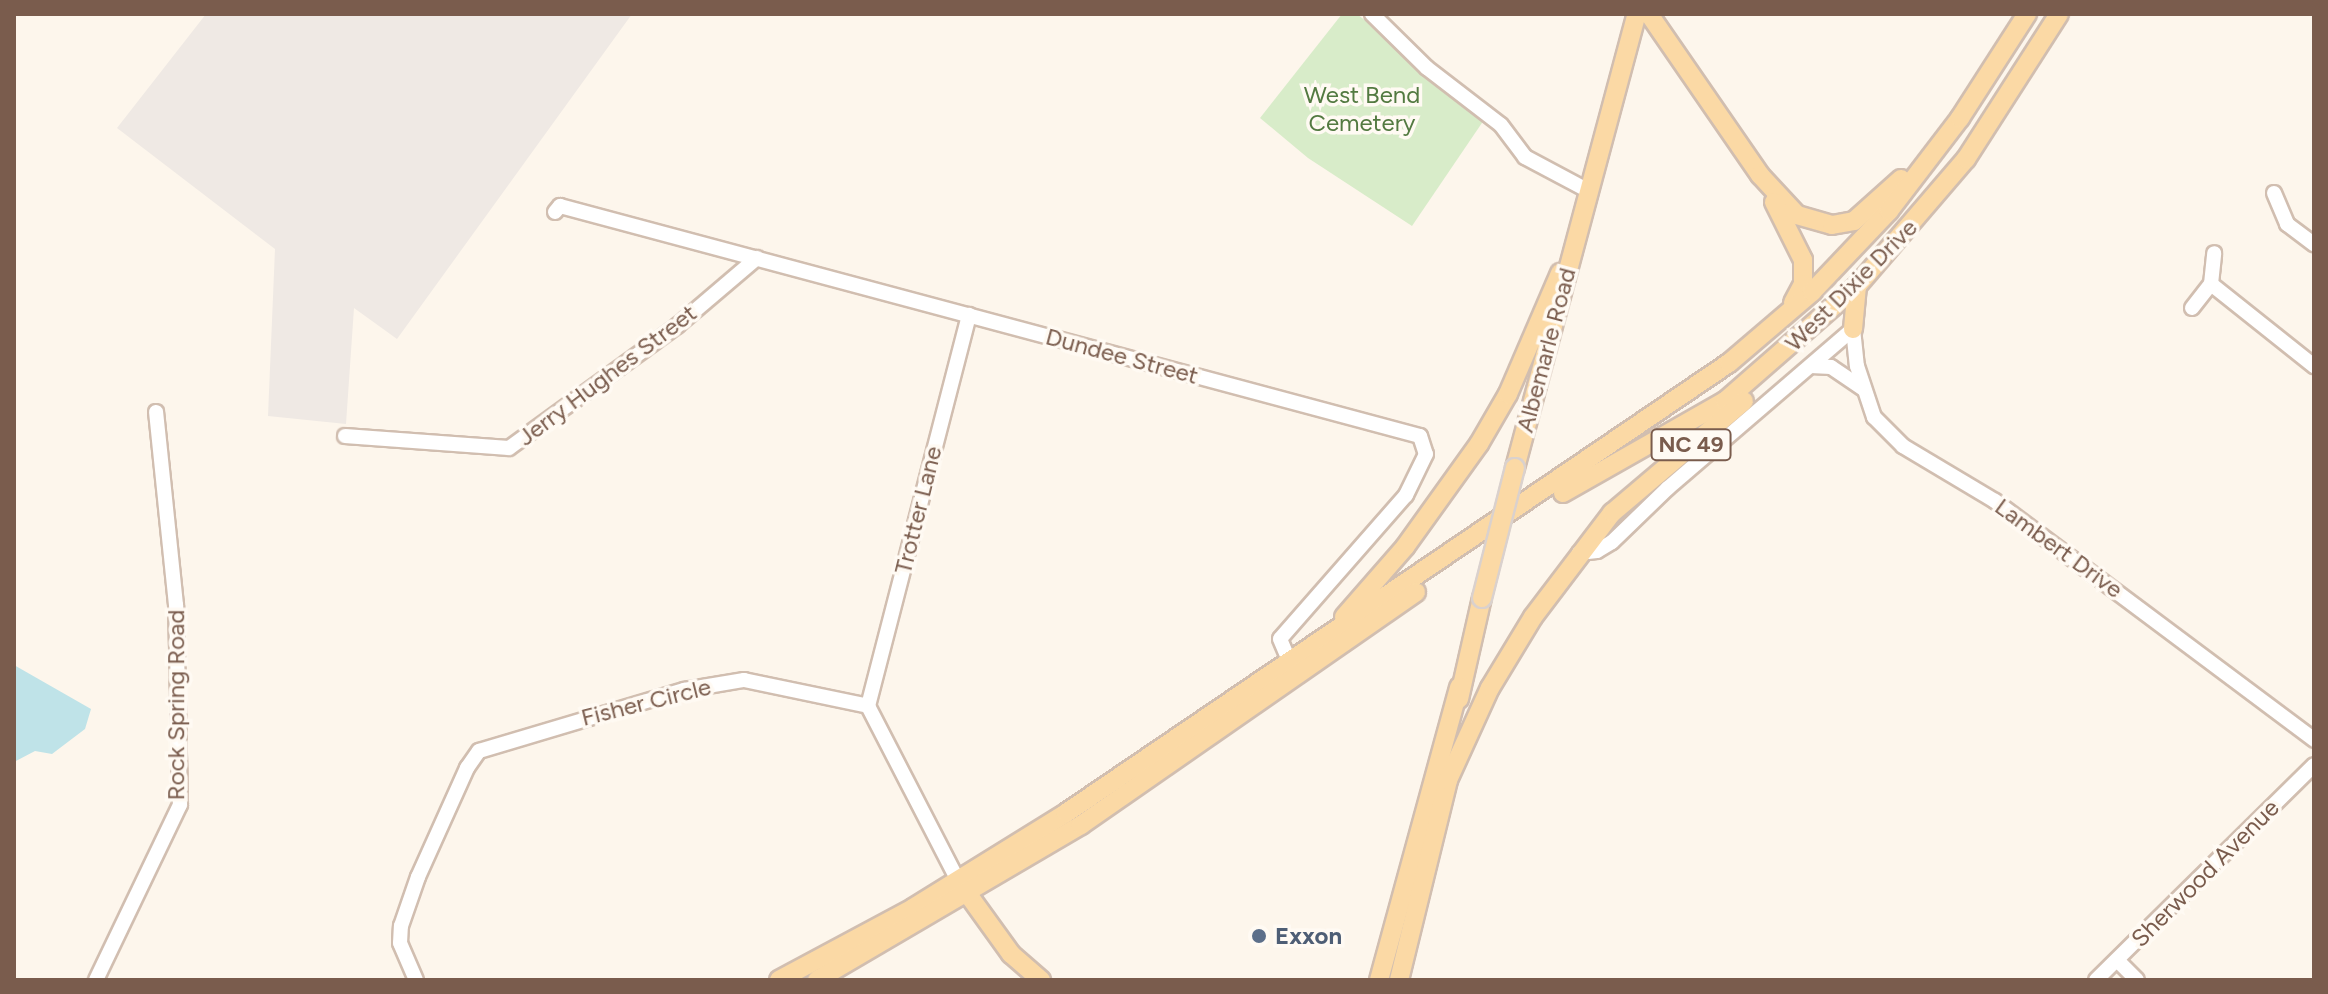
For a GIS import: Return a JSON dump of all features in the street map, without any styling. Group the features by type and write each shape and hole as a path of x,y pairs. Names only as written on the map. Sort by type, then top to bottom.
{"main road":[{"name":"Albemarle Road","path":"1379,980 1425,798 1459,687 1637,14"},
{"path":"1649,14 1760,175 1803,260 1803,284 1787,315"},
{"name":"West Dixie Drive","path":"1611,458 1787,315 1852,250 1927,163 2027,14"},
{"name":"West Dixie Drive","path":"1611,458 1709,413 1857,286 1966,159 2059,14"},
{"path":"1760,175 1797,215 1819,223 1843,224 1865,215 1900,179 1927,163"},
{"path":"1321,641 1405,547 1479,444 1529,348 1550,288 1571,257"},
{"path":"1853,329 1857,286"},
{"name":"NC 49","path":"1399,980 1448,780 1490,688 1579,553 1632,493 1793,360 1800,338"},
{"path":"779,980 963,888 1321,641 1611,458"},
{"path":"817,980 963,888 1150,780 1611,458"},
{"name":"Albemarle Road","path":"1448,780 1446,766 1459,687"},
{"path":"963,888 1011,954 1041,980"}],"street":[{"path":"1372,14 1427,68 1501,125 1525,157 1589,191"},
{"path":"2274,193 2287,224 2314,244"},
{"name":"Dundee Street","path":"555,212 560,206 1420,436 1426,454 1406,495 1280,639 1290,662"},
{"path":"2192,308 2211,284 2214,253"},
{"name":"Jerry Hughes Street","path":"345,436 509,448 677,326 757,258"},
{"path":"2211,284 2312,361"},
{"name":"Trotter Lane","path":"868,706 969,315"},
{"path":"1579,553 1612,542 1668,488 1853,329"},
{"name":"Lambert Drive","path":"1853,329 1864,389 1874,417 1903,446 1995,501 2314,740"},
{"path":"1811,366 1831,367 1864,389"},
{"name":"Rock Spring Road","path":"96,980 180,805 176,605 156,412"},
{"name":"Fisher Circle","path":"416,980 400,943 401,926 430,849 479,751 684,690 744,680 868,706"},
{"path":"868,706 963,888"},
{"name":"Sherwood Avenue","path":"2096,980 2314,765"},
{"path":"2117,960 2137,980"}],"shaded area":[{"path":"206,14 632,14 397,339 354,308 346,424 268,416 275,249 117,128"}],"green space":[{"name":"West Bend Cemetery","path":"1342,14 1357,14 1486,117 1412,226 1308,158 1260,118"}],"water":[{"path":"14,665 91,709 85,729 52,754 35,751 14,762"}],"place":[{"name":"Exxon","path":"1259,936"}]}
